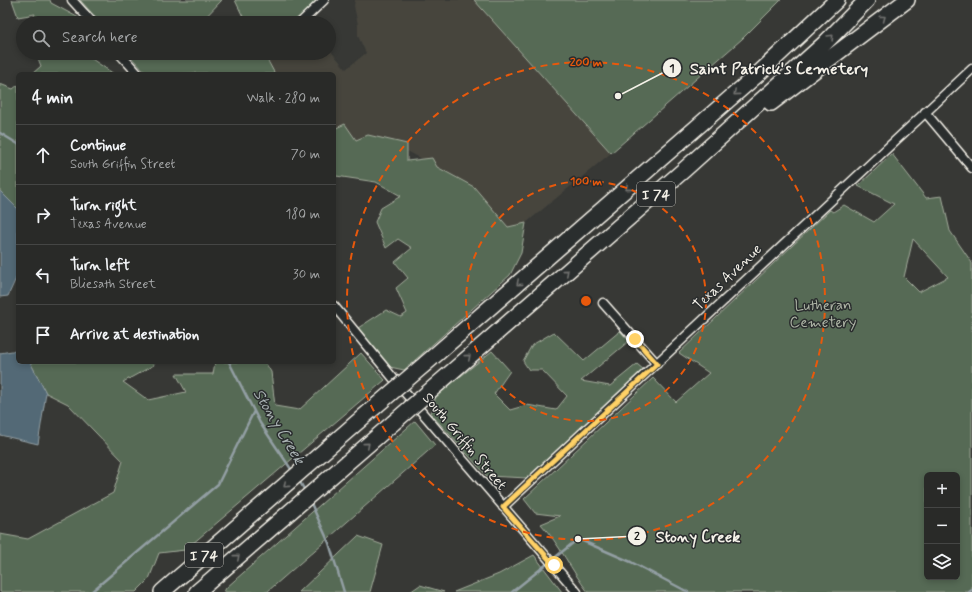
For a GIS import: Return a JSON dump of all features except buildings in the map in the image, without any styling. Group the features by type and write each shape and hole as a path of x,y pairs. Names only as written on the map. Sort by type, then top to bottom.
{"highway":[{"name":"I 74","path":"162,592 758,74 836,0"},
{"name":"I 74","path":"197,592 685,169 824,44 867,0"},
{"path":"685,169 908,0"}],"street":[{"path":"72,0 87,16"},
{"path":"307,16 324,0"},
{"path":"125,60 136,72"},
{"name":"Texas Avenue","path":"503,507 657,364 768,257 972,69"},
{"path":"925,112 972,168"},
{"path":"603,303 657,364"},
{"name":"South Griffin Street","path":"336,308 503,507 577,592"}],"shaded area":[{"path":"355,0 474,0 611,153 526,223 508,227 474,187 409,152 336,134 336,72 274,72 268,61 336,60 336,57 346,69 366,53 358,36 358,25 354,6"}],"green space":[{"path":"12,0 50,0 51,3 75,16 34,16 35,14 18,16"},
{"path":"80,0 222,0 207,16 95,16"},
{"path":"235,0 318,0 301,16 243,16"},
{"path":"474,0 781,0 742,39 611,153"},
{"path":"39,60 93,60 111,72 34,72 41,66"},
{"path":"134,60 268,60 274,72 145,72"},
{"path":"0,84 13,89 16,87 16,207 0,191"},
{"path":"345,124 356,140 368,135 407,144 407,161 432,158 437,167 474,187 508,227 526,223 521,253 510,275 404,370 390,367 358,328 386,310 401,317 407,313 396,288 408,278 395,262 412,248 398,239 386,248 375,222 381,208 401,196 376,182 336,176 336,128"},
{"name":"Lutheran Cemetery","path":"892,154 926,198 942,196 950,231 972,263 972,592 588,592 554,540 541,524 560,516 535,513 524,499 653,378 676,402 709,373 679,353 830,210 833,212 844,205 874,222 894,204 858,186","holes":["913,239 948,277 919,292 904,277"]},
{"path":"620,331 629,341 581,381 610,386 637,364 644,370 528,478 487,476 431,414 436,396 492,351 510,371 494,394 510,410 527,405 556,410 567,396 542,370 529,370 523,361 532,345 554,332 584,361"},
{"path":"361,353 385,380 185,550 159,553 149,579 136,592 0,592 0,534 28,539 113,493 123,461 68,404 46,393 31,364 154,364 123,382 148,400 186,392 176,374 213,374 215,364 266,364 271,372 275,406 299,410"},
{"path":"415,421 435,445 267,592 224,592 226,588"},
{"path":"358,536 383,545 370,592 299,592"},
{"path":"534,555 562,592 454,592 499,574"},
{"path":"420,585 444,592 410,592"}],"water":[{"path":"0,191 16,207 16,278 8,296 0,297"},
{"path":"16,350 16,364 31,364 46,393 38,444 0,435 0,353"}],"waterway":[{"name":"Stony Creek","path":"0,133 16,143"},
{"name":"Stony Creek","path":"230,364 260,423 293,472"},
{"path":"91,592 218,484 254,411"},
{"name":"Stony Creek","path":"299,480 306,493"},
{"name":"Stony Creek","path":"310,501 329,543 344,592"},
{"name":"Stony Creek","path":"512,592 578,539 631,562 688,592"}],"place":[{"name":"Saint Patrick's Cemetery","path":"618,96"},
{"name":"Stony Creek","path":"578,539"}],"route":[{"path":"554,565 503,507 657,364 635,339"}]}
